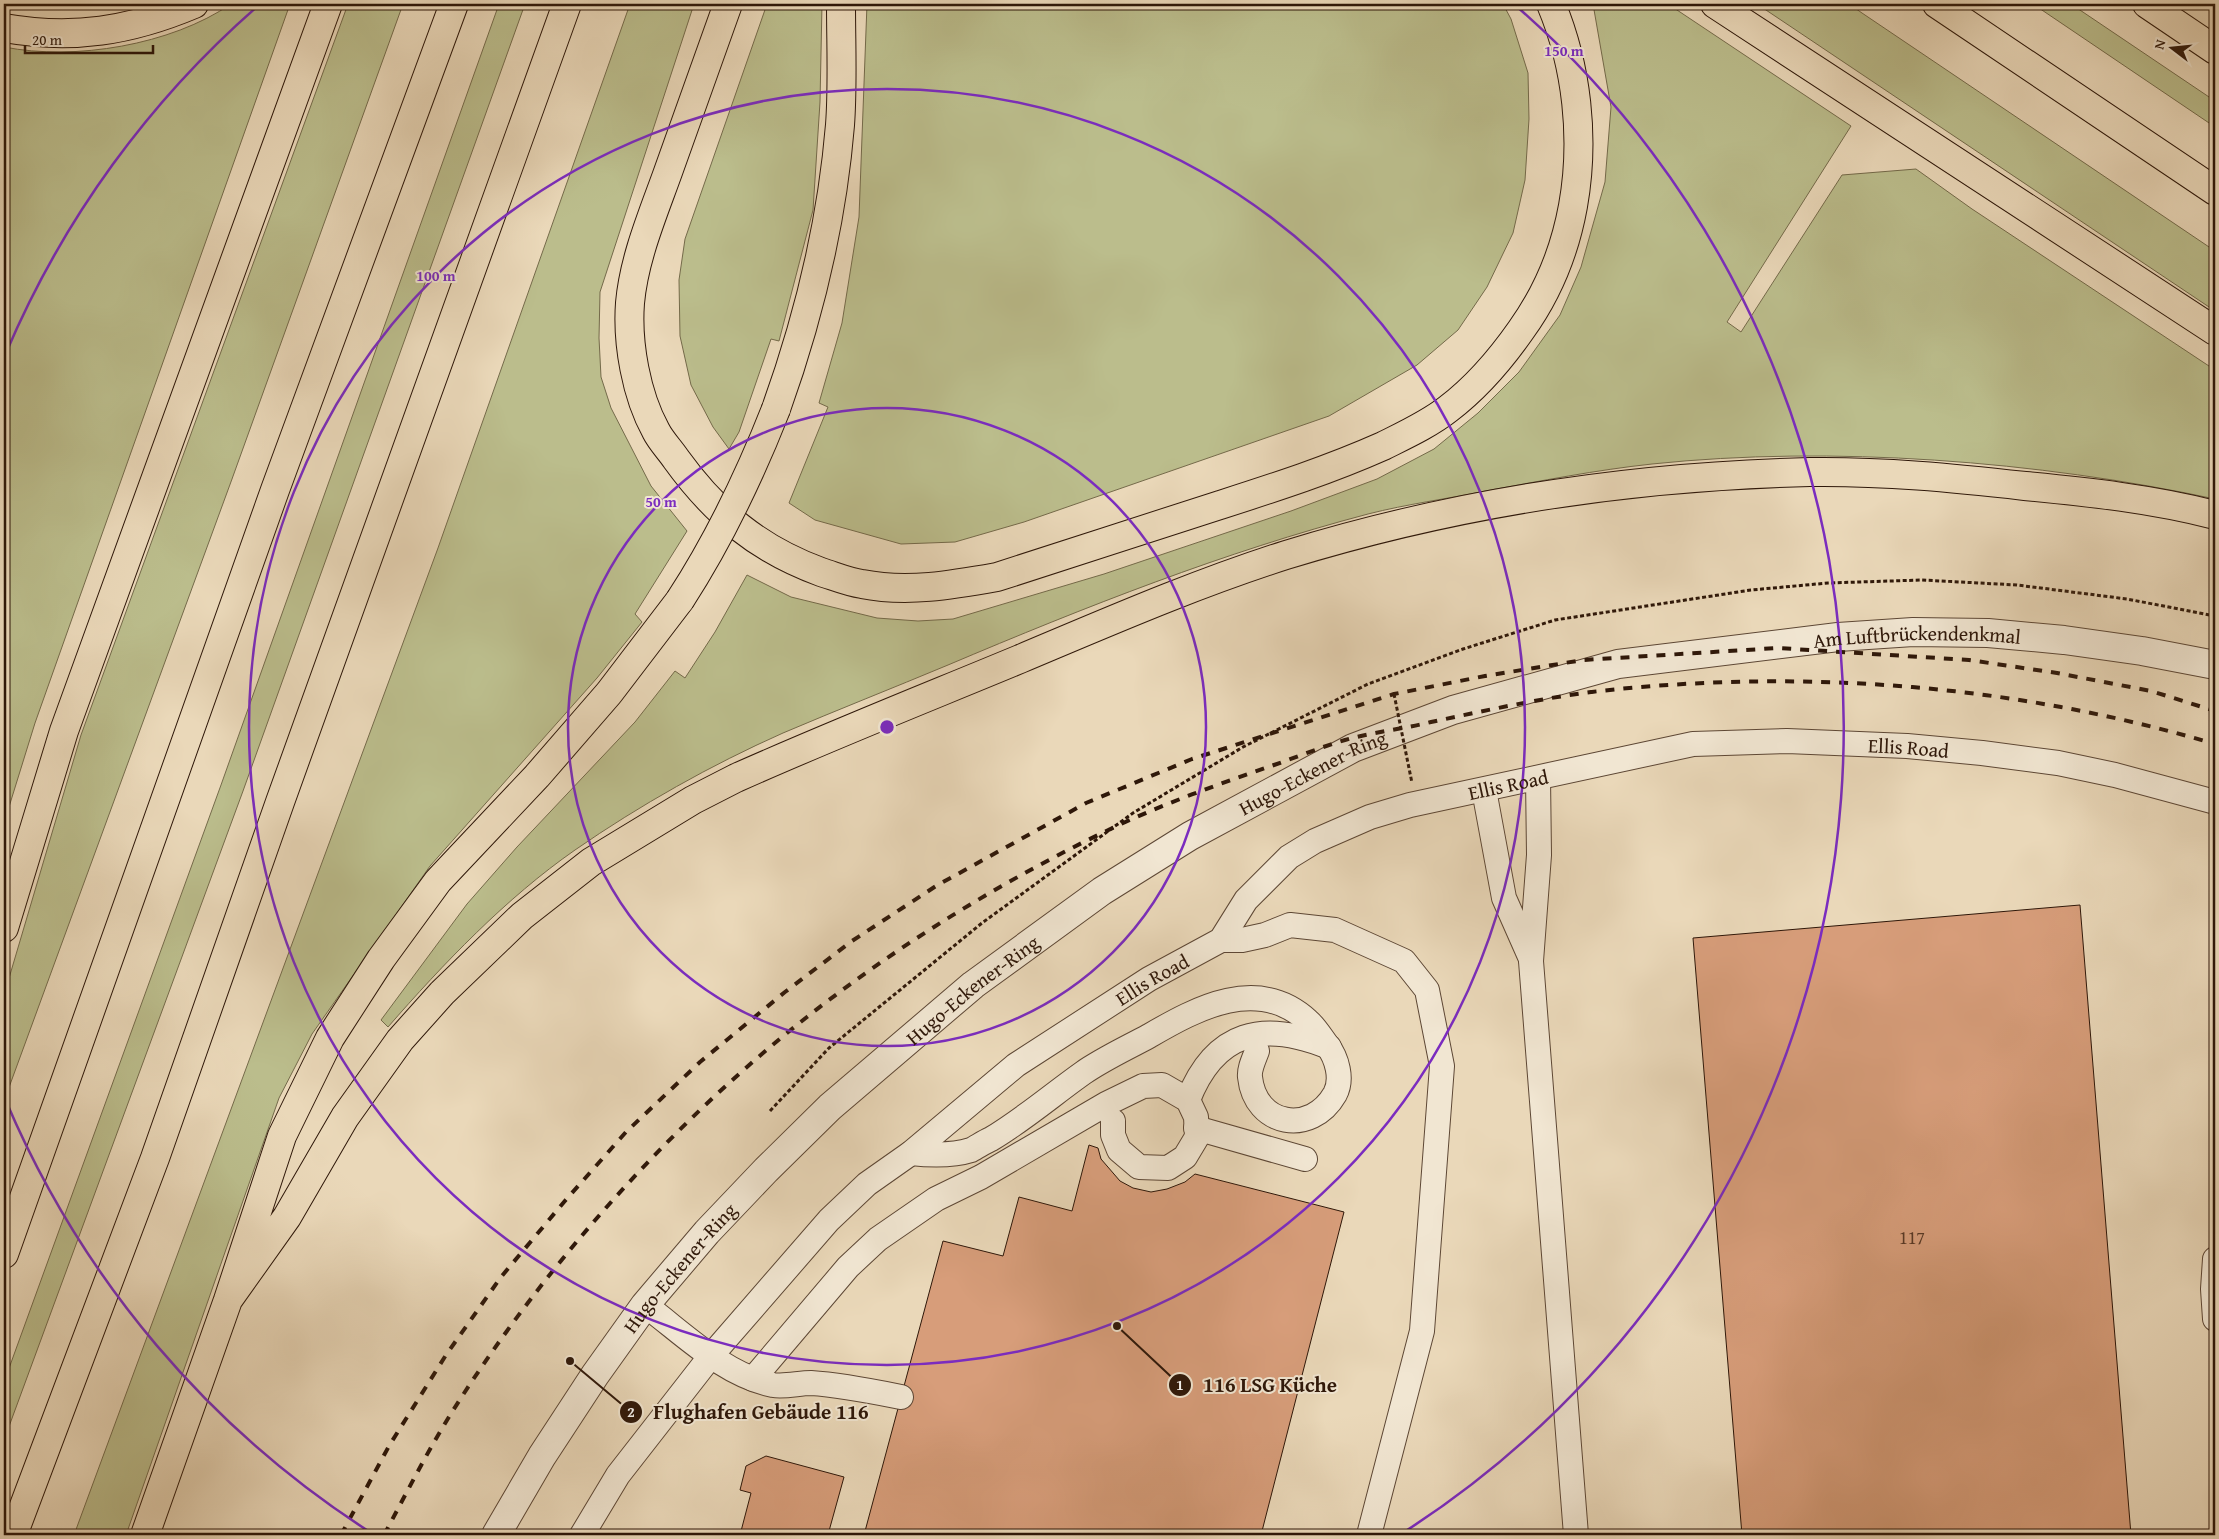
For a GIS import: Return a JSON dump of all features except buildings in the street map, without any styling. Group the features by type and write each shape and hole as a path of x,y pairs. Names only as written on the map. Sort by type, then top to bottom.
{"highway":[{"path":"4,28 38,33 106,30 138,25 194,4"},
{"path":"4,928 64,732 328,4"},
{"path":"4,1254 275,490 454,4"},
{"path":"13,1535 155,1158 280,802 567,4"},
{"path":"728,4 646,234 634,278 630,303 631,339 636,372 644,402 656,431 702,494 731,522 757,541 800,564 837,578 861,584 902,588 945,586 997,577 1335,468 1403,436 1447,410 1482,379 1507,350 1532,315 1551,278 1570,221 1578,157 1578,121 1563,32 1551,4"},
{"path":"145,1535 228,1300 282,1136 330,1038 381,959 438,881 536,776 609,693 680,600 711,548 744,485 776,409 798,343 828,216 841,103 841,4"},
{"path":"1715,4 2215,331"},
{"path":"1937,4 2215,191"},
{"path":"2147,4 2215,50"},
{"path":"228,1300 287,1217 345,1117 400,1040 442,994 515,923 591,862 650,825 736,778 1199,584 1288,555 1379,529 1497,504 1654,481 1811,472 1932,476 2054,489 2187,508 2215,514"}],"street":[{"name":"Am Luftbrückendenkmal","path":"1618,664 1801,641 1913,632 1988,633 2064,640 2142,651 2215,666"},
{"name":"Hugo-Eckener-Ring","path":"496,1535 542,1456 601,1367 645,1305 707,1232 766,1170 871,1071 973,985 1144,863 1353,748 1453,710 1618,664"}],"lane":[{"name":"Ellis Road","path":"582,1535 618,1475 710,1357 829,1220 867,1184 911,1152 1016,1065 1149,979 1221,940 1246,900 1266,878 1289,857 1315,841 1370,817 1410,805 1693,744 1846,743 1982,753 2058,763 2115,775 2215,802"},
{"path":"1538,778 1539,855 1531,961 1576,1535"},
{"path":"1484,790 1504,898 1531,961"},
{"path":"1221,940 1242,940 1265,936 1290,925 1335,930 1404,961 1427,990 1442,1066 1422,1331 1368,1535"},
{"path":"911,1152 946,1154 972,1150 1000,1133 1084,1072 1193,1011 1229,999 1256,998 1283,1005 1308,1021 1329,1047 1339,1071 1337,1089 1328,1105 1311,1118 1294,1121 1279,1119 1264,1110 1256,1099 1249,1075 1256,1052"},
{"path":"1188,1100 1197,1078 1210,1058 1230,1042 1252,1036 1283,1032 1302,1036 1329,1047"},
{"path":"753,1379 848,1267 878,1239 936,1199 981,1177 1106,1104 1143,1086 1162,1085 1188,1100 1196,1117 1197,1137 1185,1157 1168,1168 1139,1167 1119,1150 1113,1135 1113,1121"},
{"path":"1196,1128 1305,1159"},
{"path":"2215,1259 2213,1289 2215,1319"},
{"path":"645,1305 710,1357 753,1379 775,1385 809,1383 850,1387 901,1397"}],"path":[{"path":"1394,694 1412,783"}],"green space":[{"path":"231,4 290,4 35,723 4,823 4,47 32,51 61,52 122,46 180,30 207,18"},
{"path":"348,4 403,4 232,479 4,1101 4,995 81,735"},
{"path":"499,4 525,4 243,791 4,1440 4,1382 221,785"},
{"path":"630,4 694,4 600,292 599,338 601,377 611,408 651,486 687,531 635,614 642,622 597,678 430,866 312,1034 279,1098 126,1535 74,1535 438,548"},
{"path":"767,4 822,4 820,102 813,210 779,341 771,339 739,432 729,449 713,427 691,385 680,336 679,280 685,239"},
{"path":"867,4 1503,4 1511,19 1528,73 1529,119 1525,180 1513,233 1487,287 1458,330 1417,365 1329,416 1024,522 955,542 901,544 815,520 789,503 828,407 819,403 842,323 859,217"},
{"path":"1593,4 1668,4 1851,126 1727,322 1741,332 1842,175 1916,169 1972,209 2215,370 2215,499 2078,475 2007,466 1935,460 1791,456 1721,458 1610,469 1397,507 1314,529 1208,563 1051,622 783,733 703,772 625,817 549,869 476,933 388,1027 381,1020 467,904 517,847 635,722 675,671 685,678 715,632 747,575 791,597 877,618 918,621 953,619 1104,574 1291,511 1377,479 1434,449 1478,413 1519,372 1560,315 1581,267 1605,182 1611,107"},
{"path":"1757,4 1849,4 2215,251 2215,311"},
{"path":"2033,4 2071,4 2215,101 2215,127"}],"railway":[{"path":"341,1535 389,1446 446,1355 501,1277 626,1132 700,1062 785,992 852,941 936,886 1086,803 1192,759 1394,694 1485,676 1583,660 1778,648 1969,660 2057,673 2151,691 2215,711"},
{"path":"384,1535 452,1412 488,1357 527,1304 613,1200 708,1103 757,1058 807,1017 843,989 919,936 1039,865 1121,824 1178,800 1356,737 1551,698 1591,692 1670,685 1748,682 1827,682 1906,686 2062,707 2139,724 2215,744"}],"place":[{"name":"116 LSG Küche","path":"1117,1326"},
{"name":"Flughafen Gebäude 116","path":"570,1361"}]}
